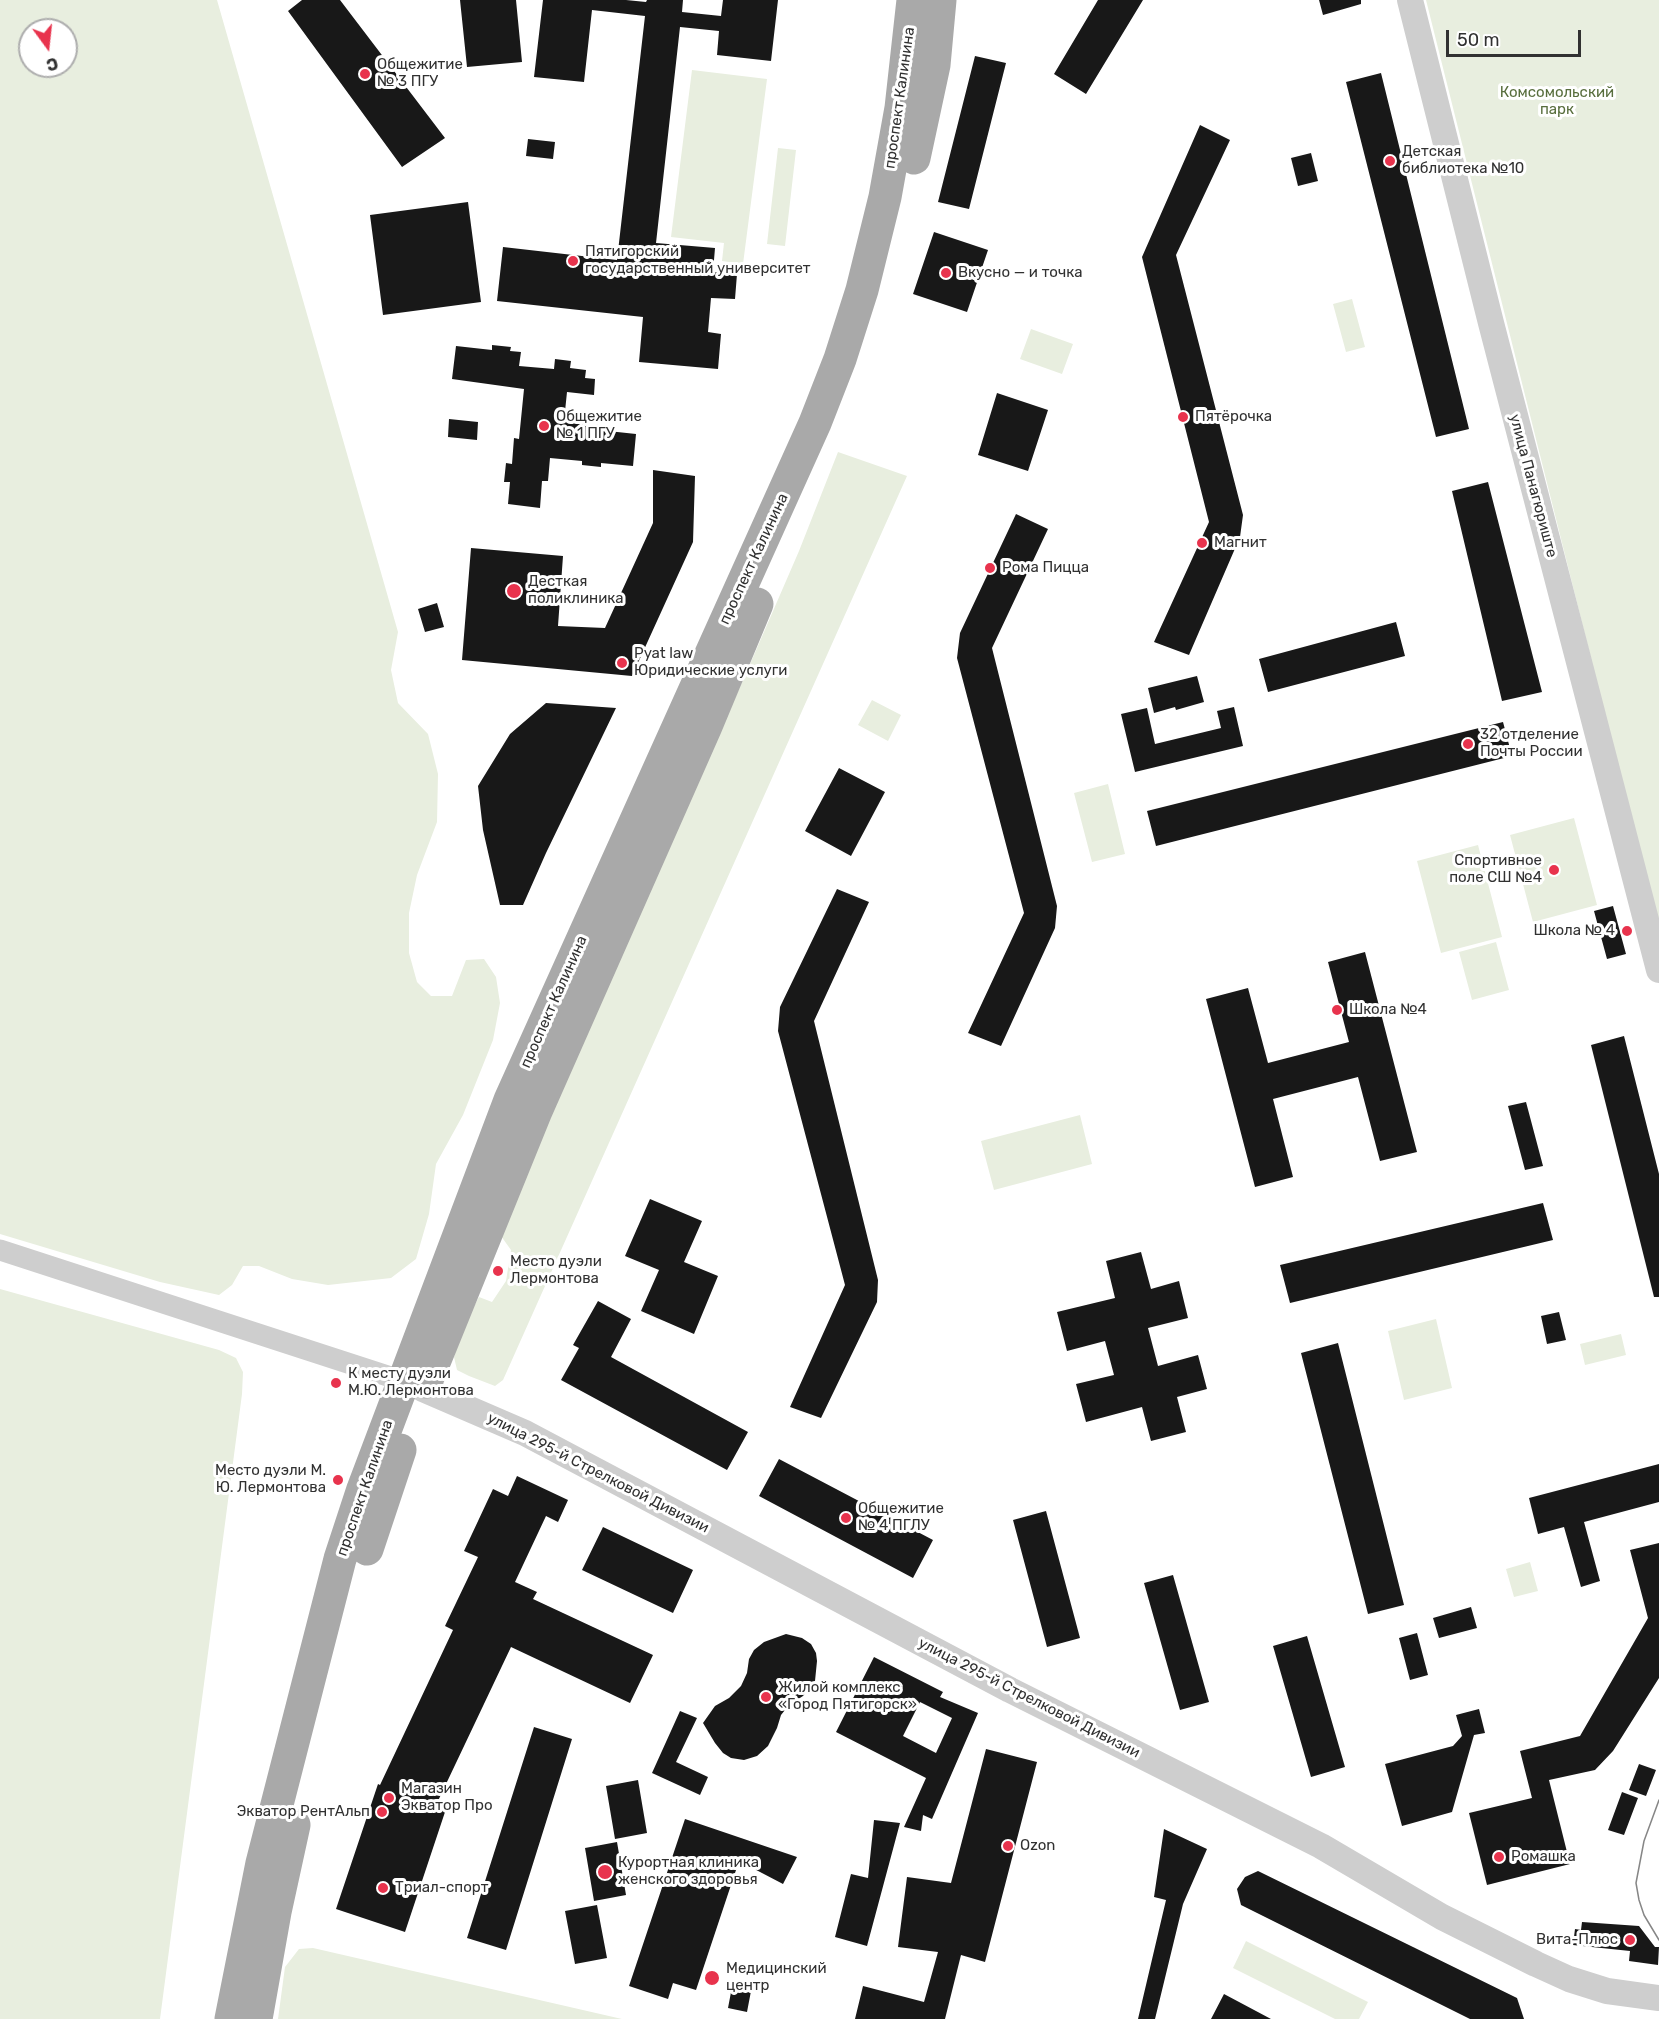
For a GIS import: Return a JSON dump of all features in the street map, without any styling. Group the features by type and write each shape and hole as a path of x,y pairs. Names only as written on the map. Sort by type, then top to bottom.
{"main road":[{"name":"проспект Калинина","path":"231,2019 262,1863 340,1559 363,1488 413,1385 523,1105 811,434 840,359 862,290 885,197 901,108 913,0"},
{"name":"проспект Калинина","path":"523,1105 711,715 828,438 865,342 880,299 920,132 934,65 940,0"},
{"name":"проспект Калинина","path":"256,2019 286,1860 338,1645 398,1455 413,1385"}],"street":[{"name":"улица Панагюриште","path":"1410,0 1491,323 1659,970"},
{"path":"0,1250 413,1385"},
{"name":"улица 295-й Стрелковой Дивизии","path":"413,1385 525,1433 1010,1690 1321,1845 1442,1917 1536,1964 1569,1979 1607,1991 1659,1998"}],"green space":[{"path":"0,0 217,0 398,632 391,670 398,703 428,734 438,774 437,822 417,875 409,913 409,953 417,982 431,996 452,996 466,960 484,959 496,977 500,1003 493,1040 463,1115 436,1164 429,1214 416,1259 391,1278 328,1285 292,1279 259,1266 243,1266 232,1285 219,1295 160,1282 0,1234"},
{"name":"Комсомольский парк","path":"1426,0 1659,0 1659,930"},
{"path":"692,70 767,79 743,264 722,261 724,243 671,237"},
{"path":"778,148 796,150 785,246 767,244"},
{"path":"1352,299 1365,347 1346,352 1333,304"},
{"path":"1031,329 1073,344 1062,374 1020,359"},
{"path":"838,452 907,476 503,1380 495,1386 457,1370 454,1357 464,1325 479,1297 492,1302 506,1281 511,1250 501,1236 510,1197 744,678 799,551"},
{"path":"872,700 901,715 888,741 858,725"},
{"path":"1108,784 1125,854 1092,862 1074,793"},
{"name":"Спортивное поле СШ №4","path":"1574,818 1597,905 1533,922 1510,835"},
{"path":"1478,845 1502,937 1441,953 1417,861"},
{"path":"1496,942 1509,990 1472,1000 1459,952"},
{"path":"1080,1115 1092,1164 994,1190 981,1141"},
{"path":"0,1289 219,1350 236,1358 243,1372 242,1394 160,2019 0,2019"},
{"path":"1436,1319 1452,1388 1404,1400 1388,1331"},
{"path":"1621,1334 1626,1355 1585,1365 1580,1344"},
{"path":"1530,1562 1538,1591 1514,1597 1506,1569"},
{"path":"1246,1941 1368,2002 1359,2019 1335,2019 1233,1968"},
{"path":"313,1948 622,2019 278,2019 285,1967 299,1949"}],"building":[{"name":"Общежитие № 3 ПГУ","path":"302,0 340,0 445,138 402,167 288,11"},
{"path":"460,0 516,0 522,62 467,67"},
{"path":"543,0 646,2 647,0 683,0 682,12 721,16 723,0 778,0 771,61 717,55 719,31 680,27 656,243 715,248 713,272 737,274 735,299 711,298 708,332 721,334 718,369 639,362 643,317 497,301 503,247 617,260 645,16 592,10 584,82 534,77"},
{"path":"1098,0 1143,0 1086,94 1054,74"},
{"path":"1319,0 1361,0 1361,4 1323,15"},
{"path":"975,56 1006,63 969,209 938,202"},
{"path":"1381,73 1469,429 1436,437 1346,82"},
{"path":"1200,125 1230,140 1176,255 1243,515 1240,537 1189,655 1154,642 1209,522 1142,257"},
{"path":"528,139 555,142 553,159 526,156"},
{"path":"1311,153 1318,181 1298,186 1291,158"},
{"path":"468,202 481,302 383,315 370,215"},
{"path":"934,232 988,250 967,312 913,294"},
{"name":"Общежитие № 1 ПГУ","path":"492,345 511,347 510,351 521,352 519,366 554,369 555,359 571,361 570,368 586,370 585,378 595,379 594,395 567,392 564,421 608,426 608,431 636,434 633,466 601,463 601,467 582,465 582,461 550,458 548,481 542,481 540,508 508,504 510,482 504,482 506,463 512,464 514,438 519,439 524,389 452,379 456,346 492,350"},
{"path":"997,393 1048,410 1028,471 978,455"},
{"path":"449,419 478,422 477,440 448,437"},
{"name":"Десткая поликлиника","path":"653,470 695,476 693,542 632,676 462,660 471,548 563,556 558,626 605,628 653,523"},
{"path":"1488,482 1542,692 1502,701 1452,491"},
{"path":"1016,514 1048,529 992,648 1057,906 1055,928 1001,1046 968,1033 1024,913 957,658 960,633"},
{"path":"437,603 444,627 425,632 418,609"},
{"path":"1396,622 1405,656 1268,692 1259,659"},
{"path":"1197,676 1204,702 1154,713 1148,688"},
{"path":"546,703 616,708 523,905 500,905 483,830 478,786 510,734"},
{"path":"1234,707 1243,746 1135,772 1121,714 1147,708 1155,744 1221,728 1217,711"},
{"path":"1503,722 1512,756 1156,846 1147,811"},
{"path":"839,768 885,792 851,856 805,831"},
{"path":"837,889 869,902 814,1021 878,1280 877,1302 821,1418 790,1407 845,1285 778,1031 780,1007"},
{"path":"1613,906 1626,954 1607,959 1594,911"},
{"path":"1365,952 1417,1152 1380,1161 1358,1077 1273,1099 1293,1177 1255,1187 1206,999 1248,988 1268,1063 1349,1042 1328,962"},
{"path":"1624,1036 1659,1174 1659,1297 1654,1297 1591,1045"},
{"path":"1526,1102 1543,1166 1525,1170 1508,1106"},
{"path":"650,1199 702,1221 684,1262 718,1276 694,1334 641,1311 659,1270 625,1256"},
{"path":"1543,1203 1553,1240 1290,1303 1280,1265"},
{"path":"1141,1252 1151,1289 1179,1281 1188,1318 1148,1328 1158,1366 1198,1355 1207,1389 1177,1397 1186,1432 1151,1441 1142,1407 1086,1422 1076,1384 1114,1375 1105,1341 1067,1351 1057,1312 1115,1298 1106,1261"},
{"path":"598,1301 631,1319 611,1357 748,1432 727,1470 561,1380 579,1348 573,1345"},
{"path":"1559,1312 1566,1340 1547,1344 1541,1316"},
{"path":"1338,1343 1404,1605 1368,1614 1301,1353"},
{"name":"Общежитие № 4 ПГЛУ","path":"779,1459 933,1540 913,1578 759,1496"},
{"path":"1659,1464 1659,1502 1584,1522 1600,1581 1581,1587 1564,1527 1538,1534 1529,1498"},
{"path":"517,1476 568,1500 558,1522 546,1516 515,1582 537,1592 533,1599 653,1655 630,1703 511,1647 437,1803 447,1806 405,1932 336,1909 378,1784 380,1785 453,1630 445,1626 478,1557 464,1551 493,1489 508,1496"},
{"path":"1046,1511 1080,1638 1047,1647 1013,1520"},
{"path":"603,1527 693,1570 673,1613 582,1570"},
{"path":"1659,1543 1659,1678 1613,1751 1595,1770 1549,1780 1570,1864 1487,1885 1469,1813 1532,1798 1520,1751 1580,1736 1648,1618 1630,1550"},
{"path":"1173,1575 1209,1702 1180,1710 1144,1583"},
{"path":"1471,1607 1477,1628 1439,1638 1433,1618"},
{"path":"1417,1633 1428,1675 1410,1680 1399,1638"},
{"name":"Жилой комплекс «Город Пятигорск»","path":"786,1634 802,1638 811,1644 817,1661 815,1681 803,1696 789,1705 781,1715 768,1746 757,1756 744,1760 731,1758 723,1753 715,1743 703,1723 715,1706 729,1698 741,1686 754,1650 764,1642"},
{"path":"1307,1636 1345,1767 1311,1777 1273,1646"},
{"path":"874,1657 943,1692 940,1697 978,1713 932,1819 923,1815 921,1831 904,1827 926,1778 836,1732","holes":["920,1702 952,1718 936,1753 903,1736"]},
{"path":"1479,1709 1485,1733 1474,1735 1452,1812 1402,1826 1385,1764 1453,1746 1462,1736 1456,1715"},
{"path":"680,1711 697,1718 676,1762 708,1777 700,1795 652,1773"},
{"path":"534,1727 572,1739 506,1950 467,1938"},
{"path":"986,1749 1037,1762 985,1962 961,1955 945,2019 855,2019 863,1986 924,2002 938,1952 898,1947 907,1877 951,1883"},
{"path":"1639,1764 1656,1770 1646,1796 1629,1790"},
{"path":"638,1780 647,1833 615,1839 606,1786"},
{"path":"1622,1792 1638,1798 1624,1835 1608,1830"},
{"path":"685,1819 797,1857 783,1884 739,1861 696,1990 673,1983 668,1999 629,1986"},
{"path":"874,1820 900,1823 867,1946 835,1937 851,1874 868,1878"},
{"path":"1164,1829 1207,1849 1183,1904 1155,2019 1138,2019 1166,1900 1154,1897"},
{"name":"Курортная клиника женского здоровья","path":"617,1842 626,1895 594,1901 585,1848"},
{"path":"1258,1871 1517,1998 1524,2019 1470,2019 1241,1905 1237,1889 1245,1877"},
{"path":"597,1905 607,1958 575,1964 565,1911"},
{"path":"1582,1922 1639,1926 1655,1947 1659,1947 1658,1965 1629,1961 1630,1951 1573,1945 1575,1929 1581,1930"},
{"path":"732,1987 751,1991 747,2012 728,2008"},
{"path":"1224,1994 1271,2019 1211,2019"}],"tram line":[{"path":"1659,1800 1644,1841 1636,1883 1644,1915 1659,1940"}],"place":[{"name":"Общежитие № 3 ПГУ","path":"365,74"},
{"name":"Детская библиотека №10","path":"1390,161"},
{"name":"Пятигорский государственный университет","path":"573,261"},
{"name":"Вкусно — и точка","path":"946,273"},
{"name":"Пятёрочка","path":"1183,417"},
{"name":"Общежитие № 1 ПГУ","path":"544,426"},
{"name":"Магнит","path":"1202,543"},
{"name":"Рома Пицца","path":"990,568"},
{"name":"Десткая поликлиника","path":"514,591"},
{"name":"Pyat law Юридические услуги","path":"622,663"},
{"name":"32 отделение Почты России","path":"1468,744"},
{"name":"Спортивное поле СШ №4","path":"1554,870"},
{"name":"Школа № 4","path":"1627,931"},
{"name":"Школа №4","path":"1337,1010"},
{"name":"Место дуэли Лермонтова","path":"498,1271"},
{"name":"К месту дуэли М.Ю. Лермонтова","path":"336,1383"},
{"name":"Место дуэли М. Ю. Лермонтова","path":"338,1480"},
{"name":"Общежитие № 4 ПГЛУ","path":"846,1518"},
{"name":"Жилой комплекс «Город Пятигорск»","path":"766,1697"},
{"name":"Магазин Экватор Про","path":"389,1798"},
{"name":"Экватор РентАльп","path":"382,1812"},
{"name":"Ozon","path":"1008,1846"},
{"name":"Ромашка","path":"1499,1857"},
{"name":"Курортная клиника женского здоровья","path":"605,1872"},
{"name":"Триал-спорт","path":"383,1888"},
{"name":"Вита-Плюс","path":"1630,1940"},
{"name":"Медицинский центр","path":"712,1978"}]}
